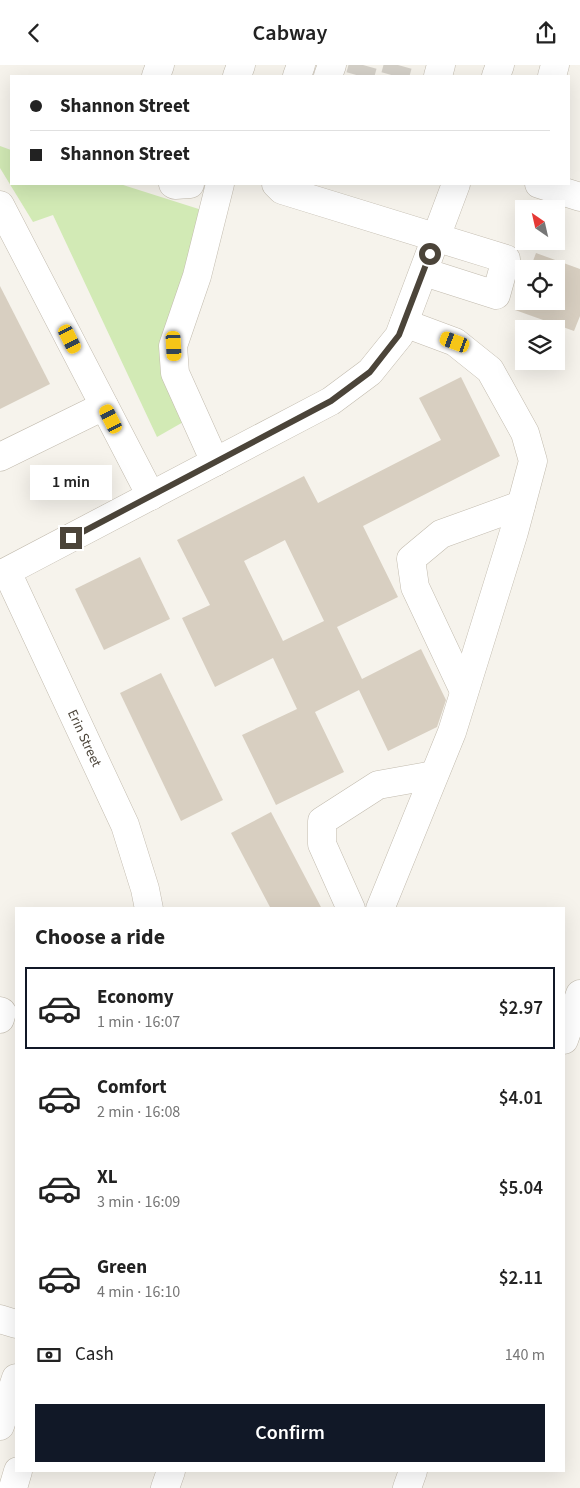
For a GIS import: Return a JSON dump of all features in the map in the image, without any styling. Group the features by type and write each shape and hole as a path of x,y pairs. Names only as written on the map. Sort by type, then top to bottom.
{"street":[{"path":"215,461 175,373 174,346 197,276 220,185"},
{"path":"277,185 282,190 506,259 496,295 424,272"},
{"path":"2,572 331,401 370,372 399,335 456,185"},
{"path":"542,185 580,197"},
{"path":"0,205 151,496"},
{"path":"381,907 452,732 533,461 525,433 490,370 455,342 404,323"},
{"path":"0,457 104,406"},
{"path":"464,691 415,587 410,559 441,534 521,505"},
{"name":"Erin Street","path":"2,572 125,825 145,889 149,907"},
{"path":"350,907 322,844 322,821 378,785 434,775"},
{"path":"565,1037 580,993"},
{"path":"0,1011 2,1012 0,1019"},
{"path":"0,1319 15,1324"},
{"path":"0,1426 15,1381"},
{"path":"12,1488 18,1472"},
{"path":"165,1488 171,1472"},
{"path":"407,1488 413,1472"}],"green space":[{"path":"0,146 10,150 10,184 0,168"},
{"path":"10,185 123,185 205,211 161,352 161,370 185,421 157,437 53,215 33,222"}],"building":[{"path":"536,253 555,260 533,260"},
{"path":"565,264 580,269 580,316 574,331 565,328 565,320 543,320 515,310 565,310"},
{"path":"0,286 50,384 0,409"},
{"path":"461,377 500,456 363,526 398,597 337,627 362,679 421,649 446,700 437,727 388,751 359,690 315,712 344,772 276,805 242,735 297,709 273,658 215,687 182,618 210,605 177,540 304,476 318,503 441,440 419,398","holes":["285,540 324,621 283,641 244,561"]},
{"path":"140,557 170,619 104,650 75,589"},
{"path":"161,673 223,800 181,821 120,693"},
{"path":"271,812 321,907 270,907 231,833"}],"tunnel":[{"path":"360,75 363,65"},
{"path":"395,75 398,65"}],"route":[{"path":"71,538 331,401 370,372 399,335 430,254"}]}
